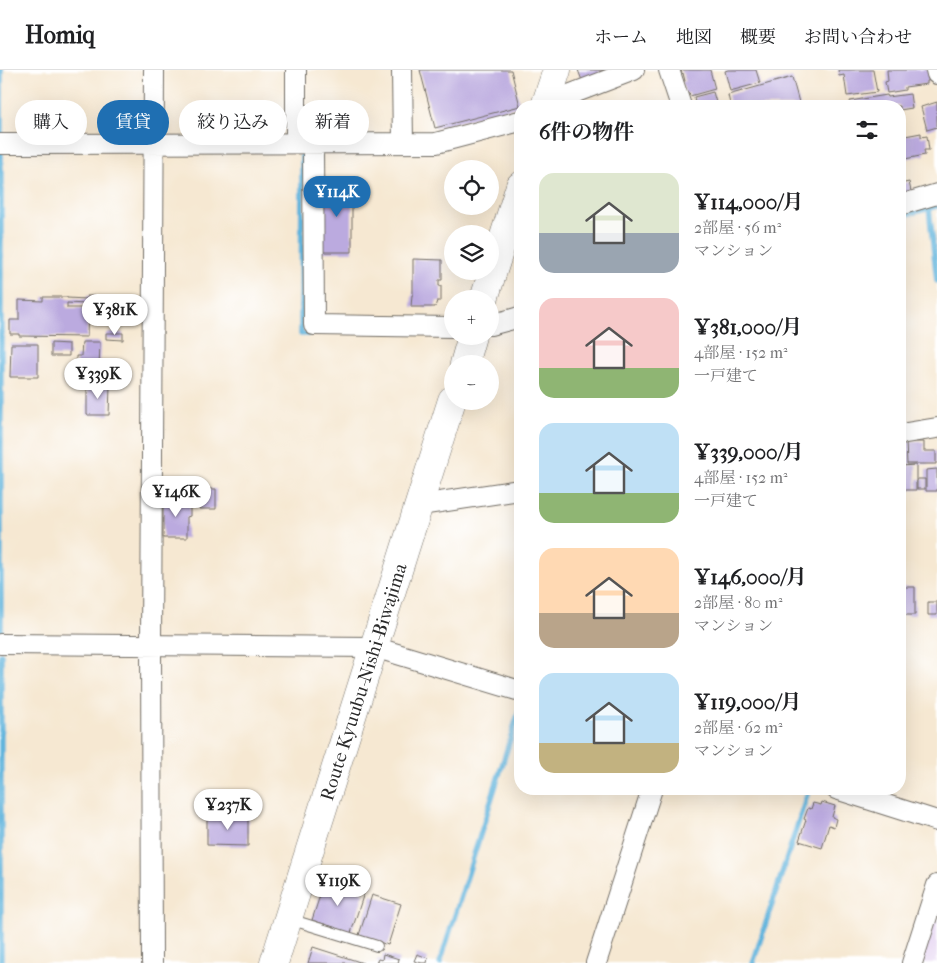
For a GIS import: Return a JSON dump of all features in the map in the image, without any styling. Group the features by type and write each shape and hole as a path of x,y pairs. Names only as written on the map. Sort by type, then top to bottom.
{"main road":[{"path":"487,290 514,205"},
{"name":"Route Kyuubu-Nishi-Biwajima","path":"274,963 449,410"}],"street":[{"path":"154,70 154,100"},
{"path":"296,70 300,100"},
{"path":"402,70 403,143"},
{"path":"551,89 566,96 634,70"},
{"path":"669,70 678,100"},
{"path":"936,70 937,74"},
{"path":"369,143 436,143 514,124"},
{"path":"169,144 297,143"},
{"path":"0,144 97,144"},
{"path":"152,963 151,645 154,145"},
{"path":"305,145 314,325 444,327"},
{"path":"906,203 937,194"},
{"path":"499,323 514,319"},
{"path":"906,433 937,428"},
{"path":"420,505 514,491"},
{"path":"0,644 374,647 514,689"},
{"path":"596,963 650,795"},
{"path":"855,795 937,821"},
{"path":"912,963 937,885"}],"lane":[{"path":"288,919 377,946"}],"shaded area":[{"path":"937,910 937,963 920,963"}],"building":[{"path":"420,70 511,70 518,100 514,100 514,108 435,128"},
{"path":"578,70 605,70 599,72 601,77 583,83"},
{"path":"681,70 710,70 715,89 690,96 689,93 685,94 682,82 685,81"},
{"path":"756,70 760,83 730,91 725,71"},
{"path":"838,70 873,70 877,92 847,96 844,75 839,76"},
{"path":"887,70 931,70 932,80 927,81 927,84 905,87 905,90 887,93 885,82 888,81"},
{"path":"792,77 798,100 729,100 728,95"},
{"path":"713,92 715,100 695,100 694,97"},
{"path":"910,94 912,108 906,109 906,100 856,100 887,95 888,97"},
{"path":"937,102 937,127 927,130 921,107"},
{"path":"921,133 921,137 927,136 929,150 924,150 925,155 906,159 906,136"},
{"path":"909,182 912,196 906,198 906,183"},
{"path":"322,183 352,184 352,252 321,252"},
{"path":"413,259 442,260 442,280 439,280 441,301 437,301 435,307 411,307"},
{"path":"87,296 95,296 94,307 87,307 87,304 67,303 67,308 88,308 87,337 19,336 19,334 10,334 10,320 19,320 19,300 43,301 43,297 87,299"},
{"path":"106,333 123,333 123,340 106,339"},
{"path":"82,342 100,342 99,369 76,369 76,356 81,356"},
{"path":"51,343 69,344 69,356 51,356"},
{"path":"11,344 38,344 38,377 10,377"},
{"path":"87,386 110,386 109,415 87,415"},
{"path":"906,442 924,442 924,451 936,451 936,464 907,464"},
{"path":"916,465 916,490 906,490 906,466"},
{"path":"937,469 937,491 926,491 926,470"},
{"path":"917,479 925,479 925,489 917,489"},
{"path":"198,489 216,489 216,509 199,509"},
{"path":"198,490 198,498 183,498 184,491"},
{"path":"166,499 185,499 185,502 190,502 190,516 187,517 187,538 163,538 163,502 166,502"},
{"path":"906,587 915,587 915,615 906,615"},
{"path":"928,602 937,602 937,615 928,615"},
{"path":"822,802 835,806 832,817 836,819 834,827 829,825 822,848 799,841 808,808 811,809 813,803 821,805"},
{"path":"207,816 248,817 248,846 207,845"},
{"path":"325,880 364,893 351,933 312,920"},
{"path":"372,895 401,904 388,945 359,935"},
{"path":"313,947 363,963 308,963"},
{"path":"383,954 399,959 398,963 376,963 378,959 382,960"},
{"path":"417,954 428,958 427,963 414,961"}],"waterway":[{"path":"1,70 1,134"},
{"path":"1,154 1,632"},
{"path":"302,156 301,334 307,334"},
{"path":"906,214 937,206"},
{"path":"929,208 937,281"},
{"path":"139,633 146,625"},
{"path":"1,655 1,963"},
{"path":"440,963 514,727"},
{"path":"753,963 807,795"}]}
